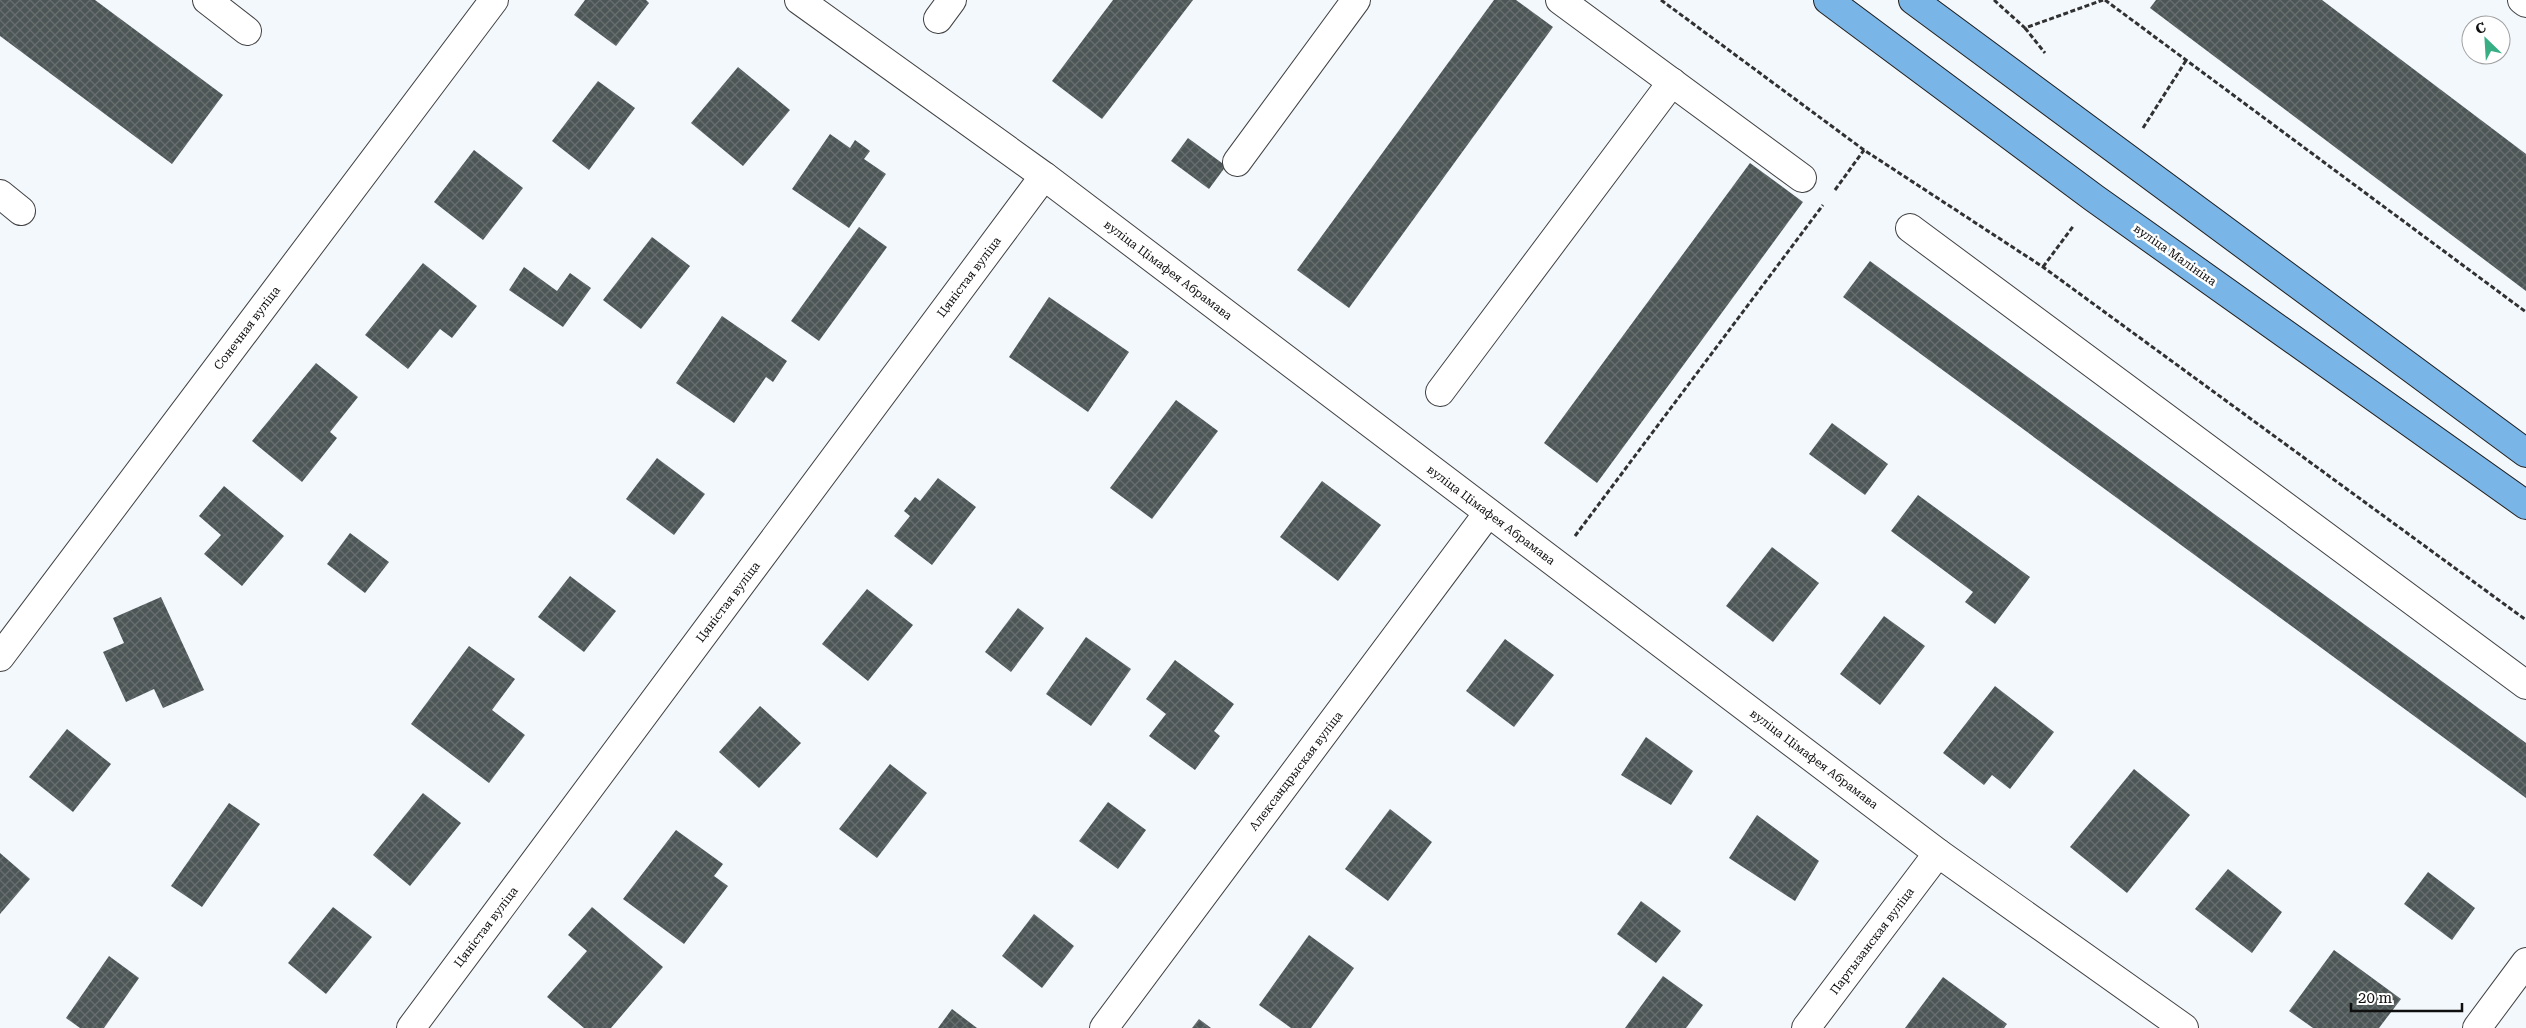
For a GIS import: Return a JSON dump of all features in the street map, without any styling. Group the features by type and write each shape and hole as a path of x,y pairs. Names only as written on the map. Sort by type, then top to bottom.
{"main road":[{"name":"вуліца Малініна","path":"1828,0 2094,198 2526,505"},
{"path":"1913,0 2526,453"}],"street":[{"path":"207,0 247,31"},
{"name":"Сонечная вуліца","path":"0,657 494,0"},
{"name":"вуліца Цімафея Абрамава","path":"799,0 1044,176 1938,853 2184,1028"},
{"path":"1237,162 1356,0"},
{"path":"1560,0 1802,178"},
{"path":"2522,0 2526,3"},
{"path":"1440,392 1672,82"},
{"name":"Цяністая вуліца","path":"411,1028 1044,176"},
{"path":"0,194 22,211"},
{"path":"1910,228 2526,686"},
{"name":"Александрыская вуліца","path":"1104,1028 1488,513"},
{"name":"Партызанская вуліца","path":"1806,1028 1938,853"},
{"path":"2477,1028 2526,962"}],"path":[{"path":"1661,0 1864,150 2043,267 2526,620"},
{"path":"1994,0 2025,28 2104,0 2526,312"},
{"path":"1555,564 1864,150"}],"building":[{"path":"0,0 95,0 223,95 172,164 0,36"},
{"path":"585,0 646,0 649,3 616,46 574,15"},
{"path":"1113,0 1193,0 1102,119 1052,81"},
{"path":"1494,0 1516,0 1553,27 1349,308 1297,270"},
{"path":"2156,0 2322,0 2526,154 2526,291 2150,8"},
{"path":"738,67 790,110 743,166 691,123"},
{"path":"598,81 635,108 589,170 552,141"},
{"path":"830,134 850,148 855,140 870,151 864,159 886,174 849,228 792,189"},
{"path":"1188,138 1226,166 1209,189 1171,161"},
{"path":"474,150 523,188 483,240 434,202"},
{"path":"1750,163 1803,202 1597,483 1544,443"},
{"path":"859,227 887,247 819,341 791,321"},
{"path":"652,237 690,266 641,329 603,300"},
{"path":"1870,261 2526,743 2526,798 1843,297"},
{"path":"423,263 477,306 452,338 440,329 408,369 365,335"},
{"path":"524,267 557,291 570,273 591,288 563,327 509,290"},
{"path":"1049,297 1129,352 1088,412 1009,357"},
{"path":"722,316 787,361 773,382 766,377 734,423 676,383"},
{"path":"316,363 358,397 330,432 337,438 302,482 252,441"},
{"path":"1176,400 1218,431 1152,519 1110,488"},
{"path":"1832,423 1888,464 1865,495 1809,454"},
{"path":"657,458 705,494 674,535 626,499"},
{"path":"938,478 976,507 932,565 894,536 910,516 904,511 915,497 920,501"},
{"path":"1322,481 1381,525 1338,581 1280,537"},
{"path":"224,486 284,536 242,586 204,554 221,535 199,516"},
{"path":"1918,495 2030,577 1995,624 1965,602 1973,592 1891,531"},
{"path":"350,533 389,562 365,593 327,564"},
{"path":"1772,547 1819,583 1773,642 1726,606"},
{"path":"570,576 616,611 584,652 538,617"},
{"path":"867,589 913,625 868,681 822,644"},
{"path":"161,597 204,690 163,708 154,689 126,702 103,652 124,643 113,618"},
{"path":"1018,608 1044,628 1011,672 985,652"},
{"path":"1884,616 1925,646 1880,705 1840,674"},
{"path":"1086,637 1131,669 1091,726 1046,694"},
{"path":"1505,639 1554,675 1514,727 1466,691"},
{"path":"469,646 515,679 492,710 525,735 489,783 411,724"},
{"path":"1175,660 1234,704 1214,731 1220,736 1195,770 1149,736 1166,714 1146,699"},
{"path":"1995,686 2054,732 2010,789 1992,775 1984,785 1943,753"},
{"path":"760,706 801,743 759,788 719,752"},
{"path":"67,729 111,764 73,812 29,777"},
{"path":"1646,737 1693,771 1671,805 1621,775"},
{"path":"890,764 927,793 877,858 839,829"},
{"path":"2134,769 2190,815 2127,893 2070,847"},
{"path":"423,793 461,823 410,886 373,855"},
{"path":"1108,802 1146,830 1118,869 1079,841"},
{"path":"229,803 260,824 202,907 171,886"},
{"path":"1390,809 1432,842 1388,901 1345,869"},
{"path":"1757,815 1819,861 1795,901 1729,858"},
{"path":"676,830 723,864 714,876 728,886 684,944 623,899"},
{"path":"0,853 30,879 0,914"},
{"path":"2228,869 2282,912 2252,953 2195,909"},
{"path":"2428,872 2475,908 2452,940 2404,904"},
{"path":"1641,901 1681,931 1656,963 1617,934"},
{"path":"333,907 372,937 326,994 288,963"},
{"path":"592,907 663,967 611,1028 584,1028 547,997 587,951 568,935"},
{"path":"1034,914 1074,946 1042,988 1002,956"},
{"path":"1309,935 1354,968 1311,1028 1291,1028 1259,1005"},
{"path":"2334,950 2401,999 2379,1028 2313,1028 2289,1011"},
{"path":"109,956 139,978 104,1028 80,1028 66,1018"},
{"path":"1663,976 1703,1005 1686,1028 1625,1028"},
{"path":"1943,977 2007,1024 2004,1028 1905,1028"},
{"path":"952,1009 977,1028 938,1028"},
{"path":"1199,1019 1211,1028 1192,1028"}]}
